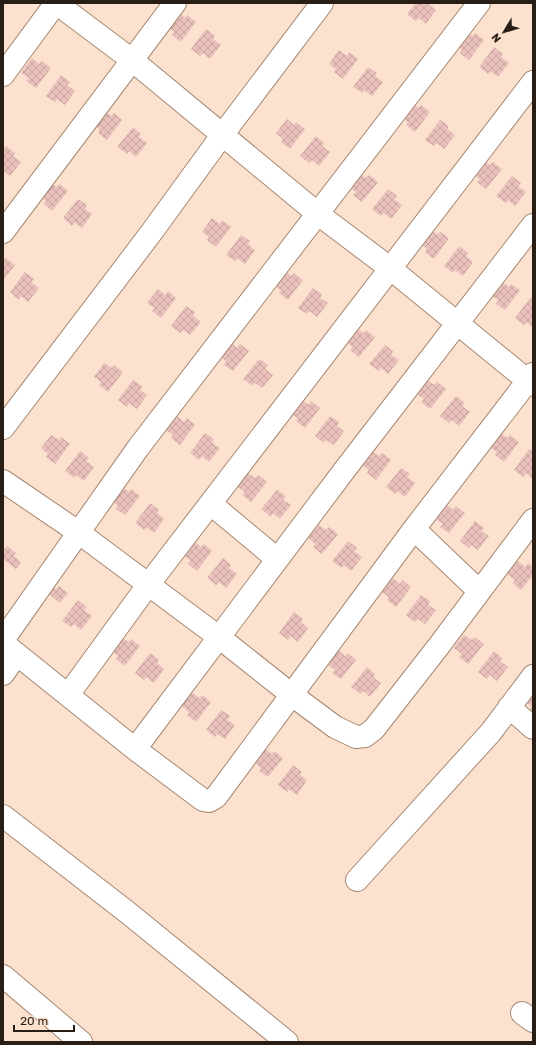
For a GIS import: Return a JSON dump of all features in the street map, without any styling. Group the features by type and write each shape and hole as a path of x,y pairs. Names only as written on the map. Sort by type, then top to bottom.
{"street":[{"path":"3,75 56,3 132,60 318,214 391,269 531,380 414,529 216,797 209,801 203,800 135,749 8,646"},
{"path":"3,232 175,3"},
{"path":"3,428 151,233 223,134 322,3"},
{"path":"3,674 8,646 78,532 138,448 479,3"},
{"path":"68,695 148,585 533,82"},
{"path":"135,749 220,638 277,559 533,225"},
{"path":"3,481 78,532 220,638 335,727 356,737 365,736 374,729 533,520"},
{"path":"210,504 277,559"},
{"path":"414,529 479,591"},
{"path":"357,880 491,732 533,676"},
{"path":"509,707 533,728"},
{"path":"3,816 127,912 279,1040"},
{"path":"3,976 82,1042"}],"building":[{"path":"416,3 429,3 428,4 436,10 426,24 419,18 416,21 407,14"},
{"path":"178,12 185,18 187,15 196,22 181,42 172,35 174,32 167,26"},
{"path":"206,29 215,36 213,39 221,45 210,59 203,53 200,56 191,49"},
{"path":"465,31 473,36 475,33 484,40 469,60 460,53 462,50 455,44"},
{"path":"494,47 503,54 501,57 509,63 498,77 490,71 488,74 479,67"},
{"path":"339,50 347,56 349,52 358,59 343,79 334,72 336,69 329,64"},
{"path":"32,58 39,64 42,61 51,68 36,88 26,81 29,78 21,73"},
{"path":"368,67 377,73 375,76 383,82 372,96 364,90 362,93 353,87"},
{"path":"61,75 70,82 67,85 75,91 65,105 57,99 55,102 46,96"},
{"path":"412,103 419,108 421,105 430,112 415,132 406,125 408,122 401,117"},
{"path":"104,110 111,116 114,113 122,120 107,140 98,133 100,130 93,124"},
{"path":"287,119 294,125 296,122 305,129 290,149 281,142 283,139 276,133"},
{"path":"440,120 449,126 447,129 455,135 444,149 437,143 434,146 425,140"},
{"path":"133,127 141,134 139,137 147,143 136,157 129,151 127,154 117,147"},
{"path":"316,136 324,143 322,146 330,152 319,166 312,160 309,163 300,156"},
{"path":"6,146 15,153 13,156 21,162 10,176 3,171 3,151"},
{"path":"483,159 490,165 493,162 502,169 486,189 477,182 480,179 472,173"},
{"path":"359,172 366,178 369,175 378,182 362,202 353,195 356,192 348,186"},
{"path":"512,176 521,183 518,186 526,192 515,206 508,200 506,203 496,196"},
{"path":"49,182 57,187 59,184 68,191 52,211 44,204 46,201 39,195"},
{"path":"388,189 397,196 394,199 402,205 391,219 384,213 381,216 372,209"},
{"path":"78,199 87,205 85,209 92,214 82,228 74,222 72,226 63,218"},
{"path":"212,218 220,224 222,220 231,227 216,247 207,240 209,237 202,232"},
{"path":"430,229 438,235 440,232 449,238 434,259 425,252 427,249 420,243"},
{"path":"241,235 250,241 248,244 255,250 245,264 237,258 235,261 226,255"},
{"path":"459,246 468,253 466,256 473,262 463,276 455,270 453,273 444,266"},
{"path":"6,258 15,265 3,280 3,261"},
{"path":"284,271 292,276 294,273 303,280 288,300 279,293 281,290 274,285"},
{"path":"25,272 34,279 31,282 39,288 28,302 21,296 19,300 10,292"},
{"path":"501,281 509,287 511,284 520,290 505,310 496,304 498,300 490,295"},
{"path":"313,288 322,294 320,298 328,303 317,317 310,311 307,314 298,308"},
{"path":"158,289 165,295 168,291 176,298 161,318 152,311 154,308 147,303"},
{"path":"530,298 533,300 533,327 526,322 524,325 515,318"},
{"path":"186,306 195,312 193,316 201,322 190,335 183,330 180,333 171,326"},
{"path":"356,328 364,333 366,330 375,337 359,357 350,350 353,347 345,341"},
{"path":"230,342 237,348 240,344 249,351 233,371 224,365 226,361 219,356"},
{"path":"385,345 393,351 391,355 399,360 388,374 381,368 379,371 369,364"},
{"path":"259,359 268,365 265,369 273,375 262,388 255,383 253,386 243,379"},
{"path":"104,363 112,368 114,365 123,372 108,392 99,385 101,382 94,377"},
{"path":"133,380 142,386 140,390 147,395 137,409 129,403 127,407 118,400"},
{"path":"427,380 434,385 437,382 446,389 430,409 421,402 424,399 416,393"},
{"path":"456,396 465,403 462,406 470,412 459,426 452,420 449,423 440,416"},
{"path":"301,399 309,405 311,401 320,408 305,428 296,421 298,418 290,413"},
{"path":"177,416 184,422 187,418 195,425 180,445 171,438 173,435 166,430"},
{"path":"330,416 339,422 337,426 344,431 334,445 326,440 324,443 315,436"},
{"path":"205,433 214,439 212,443 220,448 209,462 202,456 199,460 190,453"},
{"path":"500,433 508,438 510,435 519,442 504,462 495,455 497,452 490,447"},
{"path":"51,435 59,440 61,437 70,444 55,464 46,457 48,454 41,448"},
{"path":"529,449 533,452 533,479 526,473 523,477 514,470"},
{"path":"80,451 89,458 86,461 94,467 84,481 76,475 74,478 65,471"},
{"path":"372,451 379,456 382,453 391,460 376,480 367,473 369,470 361,464"},
{"path":"401,468 410,474 407,477 415,483 405,497 397,491 395,494 386,487"},
{"path":"248,473 255,478 258,475 267,482 251,502 242,495 245,492 237,486"},
{"path":"121,486 129,492 131,489 140,496 125,515 116,509 118,506 111,500"},
{"path":"277,490 286,496 283,500 291,505 280,519 273,513 271,517 261,509"},
{"path":"150,503 159,510 157,513 164,519 154,533 146,527 144,530 135,523"},
{"path":"446,504 453,510 456,506 465,513 449,533 440,527 443,524 435,518"},
{"path":"475,521 484,528 481,531 489,536 478,550 471,545 469,548 460,541"},
{"path":"319,525 326,530 329,527 338,534 322,554 313,547 315,544 308,538"},
{"path":"194,541 201,547 204,544 212,551 197,571 188,564 191,561 183,555"},
{"path":"348,541 357,548 354,551 362,557 351,571 344,565 342,568 332,561"},
{"path":"7,546 16,553 14,556 21,562 16,569 3,559 3,551"},
{"path":"223,558 231,565 229,568 237,574 226,588 219,582 216,585 207,578"},
{"path":"518,561 525,567 528,563 533,567 533,575 521,590 513,583 515,580 507,574"},
{"path":"393,578 400,584 403,580 411,587 396,607 387,600 389,597 382,592"},
{"path":"49,584 56,589 59,586 68,593 60,603 44,590"},
{"path":"421,595 430,601 428,605 436,610 425,624 418,619 415,622 406,615"},
{"path":"78,600 87,607 84,610 92,616 81,630 74,624 71,627 62,621"},
{"path":"294,612 303,619 301,622 308,628 298,642 291,636 288,640 279,633"},
{"path":"464,635 472,640 475,637 484,644 468,664 459,657 462,654 454,648"},
{"path":"121,637 129,642 131,639 140,646 125,666 116,659 118,656 111,650"},
{"path":"338,650 345,656 348,653 356,660 341,679 332,673 335,670 327,664"},
{"path":"494,651 502,658 500,661 508,667 497,681 490,675 487,679 478,672"},
{"path":"150,653 159,660 157,663 164,669 154,683 146,677 144,680 135,673"},
{"path":"367,667 375,674 373,677 381,683 370,697 363,691 361,694 351,687"},
{"path":"533,691 533,712 530,710 532,707 525,701"},
{"path":"192,693 200,698 202,695 211,702 196,722 187,715 189,712 182,706"},
{"path":"221,710 230,716 227,720 235,725 225,739 217,734 215,737 206,730"},
{"path":"264,748 272,754 274,751 283,758 268,777 259,771 261,768 254,762"},
{"path":"293,765 302,772 300,775 307,780 297,795 289,789 287,792 278,785"}]}
